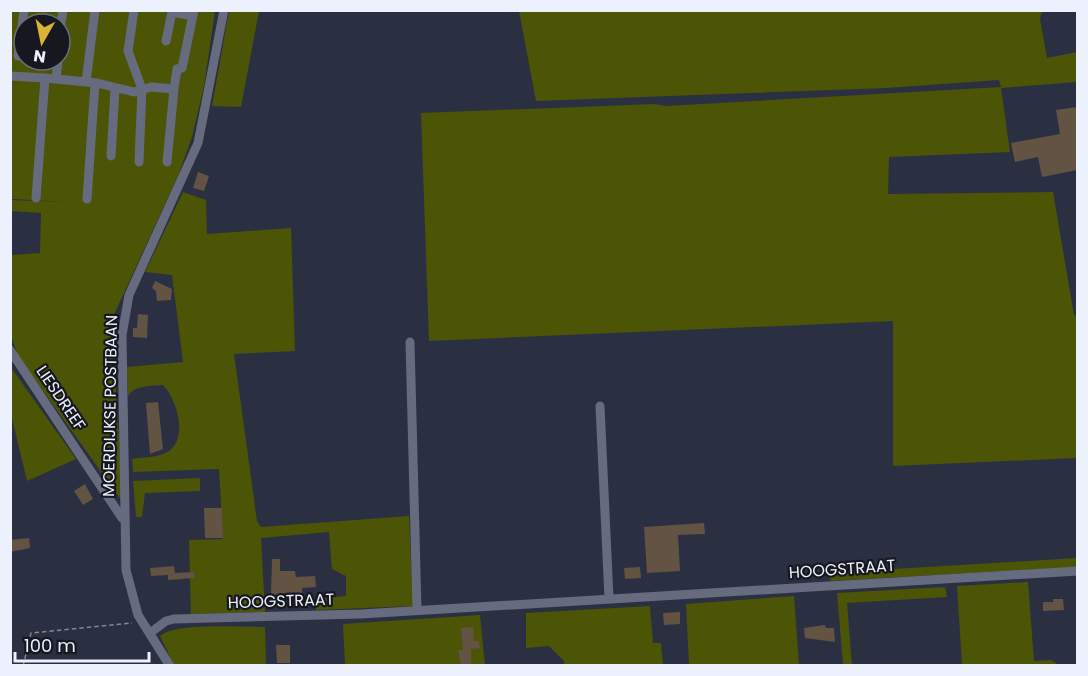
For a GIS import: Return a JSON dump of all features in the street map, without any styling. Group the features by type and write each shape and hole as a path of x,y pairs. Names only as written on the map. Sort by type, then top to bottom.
{"street":[{"path":"87,199 95,10"},
{"path":"134,10 128,51 142,89 139,162"},
{"name":"MOERDIJKSE POSTBAAN","path":"170,666 142,621 129,586 124,523 124,314 129,295 198,143 224,10"},
{"path":"166,41 173,11 194,13 182,68 177,69 167,162"},
{"path":"56,79 57,72"},
{"path":"10,76 91,82 134,92 142,89 174,89"},
{"path":"36,198 45,78"},
{"path":"111,156 115,89"},
{"path":"410,342 417,610"},
{"name":"LIESDREEF","path":"10,350 119,510 124,523"},
{"path":"600,406 609,598"},
{"name":"HOOGSTRAAT","path":"150,633 166,621 174,619 361,614 1077,571"}],"path":[{"path":"23,666 31,633 142,621"}],"green space":[{"path":"11,11 215,11 204,86 192,137 178,176 112,319 122,501 18,356 11,336 11,255 40,253 41,213 11,211 11,200 70,202 11,199"},
{"path":"229,11 259,11 241,107 212,106"},
{"path":"519,11 1049,11 1041,13 1040,19 1047,58 1077,52 1077,82 1001,88 1010,152 889,157 888,194 1053,192 1074,315 1077,316 1077,458 893,466 893,321 429,341 421,113 654,104 666,106 1001,87 999,80 886,88 536,101"},
{"path":"183,192 206,200 207,234 291,228 295,351 234,354 257,521 261,527 409,516 413,606 316,610 316,599 346,596 346,576 332,569 329,532 261,538 265,612 191,614 189,540 223,539 219,469 133,472 132,459 157,456 173,447 177,440 179,420 173,400 163,385 139,388 128,396 127,367 183,362 172,275 145,272"},
{"path":"10,366 76,459 27,481 11,414"},
{"path":"200,478 200,491 145,493 142,517 136,517 133,481"},
{"path":"1077,558 1077,567 831,581 827,573"},
{"path":"1028,582 1034,661 1051,660 1059,665 962,665 957,586"},
{"path":"945,587 947,597 847,603 852,665 843,665 837,593"},
{"path":"794,596 799,665 689,665 686,604"},
{"path":"650,606 653,643 661,643 663,665 564,665 564,661 549,646 526,648 526,613"},
{"path":"480,615 485,665 345,665 343,624"},
{"path":"193,627 265,627 266,665 174,665 160,636"}],"building":[{"path":"1077,107 1077,170 1042,177 1038,157 1015,162 1011,143 1060,134 1056,110"},
{"path":"198,172 209,176 204,191 193,188"},
{"path":"155,281 172,289 171,300 157,301 156,291 152,288"},
{"path":"138,314 148,315 147,338 133,337 133,328 137,328"},
{"path":"158,402 163,449 150,454 146,403"},
{"path":"85,484 93,499 83,505 74,491"},
{"path":"204,508 222,508 223,538 205,538"},
{"path":"704,523 705,534 678,535 680,571 647,573 644,527"},
{"path":"29,538 30,548 10,552 10,540"},
{"path":"272,559 280,559 280,571 295,571 296,577 315,576 316,587 302,588 302,593 271,595"},
{"path":"174,566 175,573 194,572 195,578 168,580 168,575 151,576 150,568"},
{"path":"640,567 641,578 625,579 624,568"},
{"path":"1053,599 1063,599 1064,610 1043,611 1043,602 1053,602"},
{"path":"680,612 680,624 664,625 663,613"},
{"path":"825,625 826,628 834,628 835,642 805,638 804,628"},
{"path":"473,627 474,641 479,641 480,648 471,649 471,666 461,666 458,650 463,650 461,628"},
{"path":"276,645 290,645 290,663 277,663"}]}
